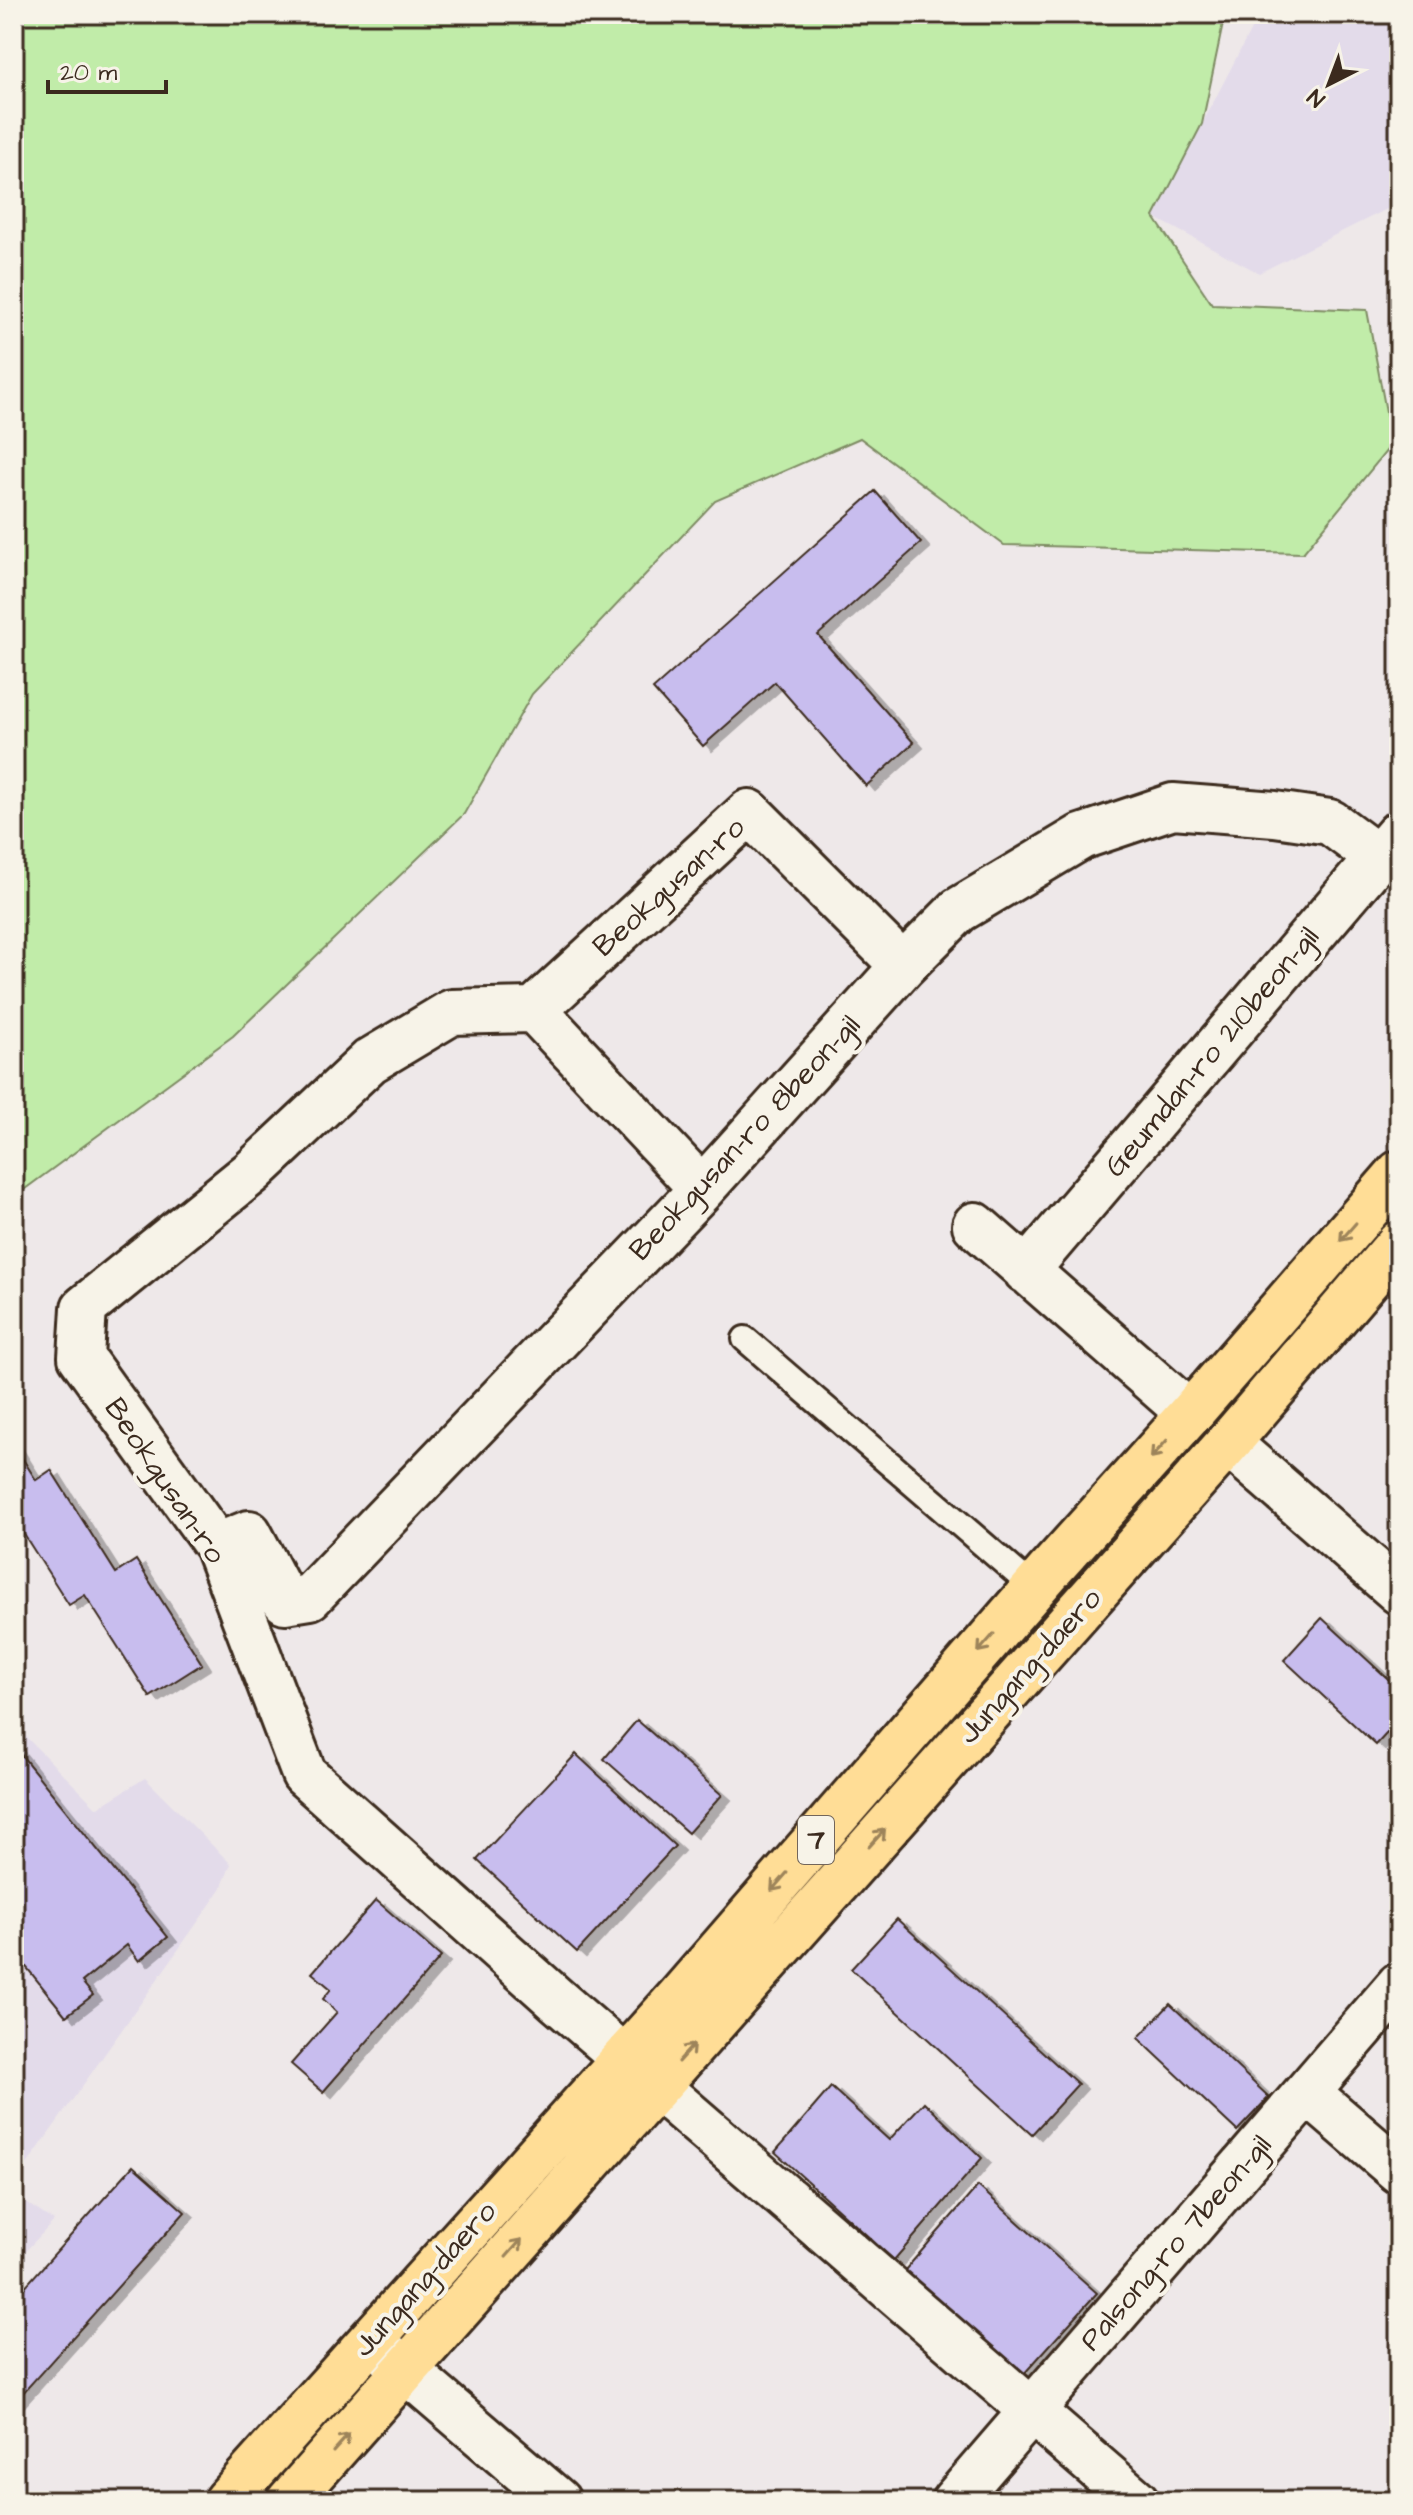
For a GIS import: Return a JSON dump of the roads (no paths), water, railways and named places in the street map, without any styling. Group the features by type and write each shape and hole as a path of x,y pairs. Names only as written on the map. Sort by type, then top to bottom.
{"main road":[{"name":"Jungang-daero","path":"226,2501 625,2058 1399,1173"},
{"name":"Jungang-daero","path":"289,2501 1228,1443 1399,1243"}],"street":[{"name":"Beokgusan-ro 8beon-gil","path":"217,1546 249,1533 285,1601 310,1597 702,1189 903,966 959,910 1081,837 1173,806 1330,822 1388,845"},
{"name":"Beokgusan-ro","path":"625,2058 304,1774 217,1546 81,1357 84,1308 252,1172 370,1061 452,1012 534,1010 749,812 903,966"},
{"name":"Geumdan-ro 210beon-gil","path":"1026,1271 1388,845"},
{"path":"534,1010 702,1189"},
{"path":"975,1225 1190,1414"},
{"path":"1228,1443 1399,1592"},
{"name":"Palsong-ro 7beon-gil","path":"954,2501 1399,1985"},
{"path":"625,2058 1136,2501"},
{"path":"1307,2092 1399,2171"},
{"path":"370,2340 558,2501"}],"lane":[{"name":"Jungang-daero","path":"745,1339 1034,1588"}]}
